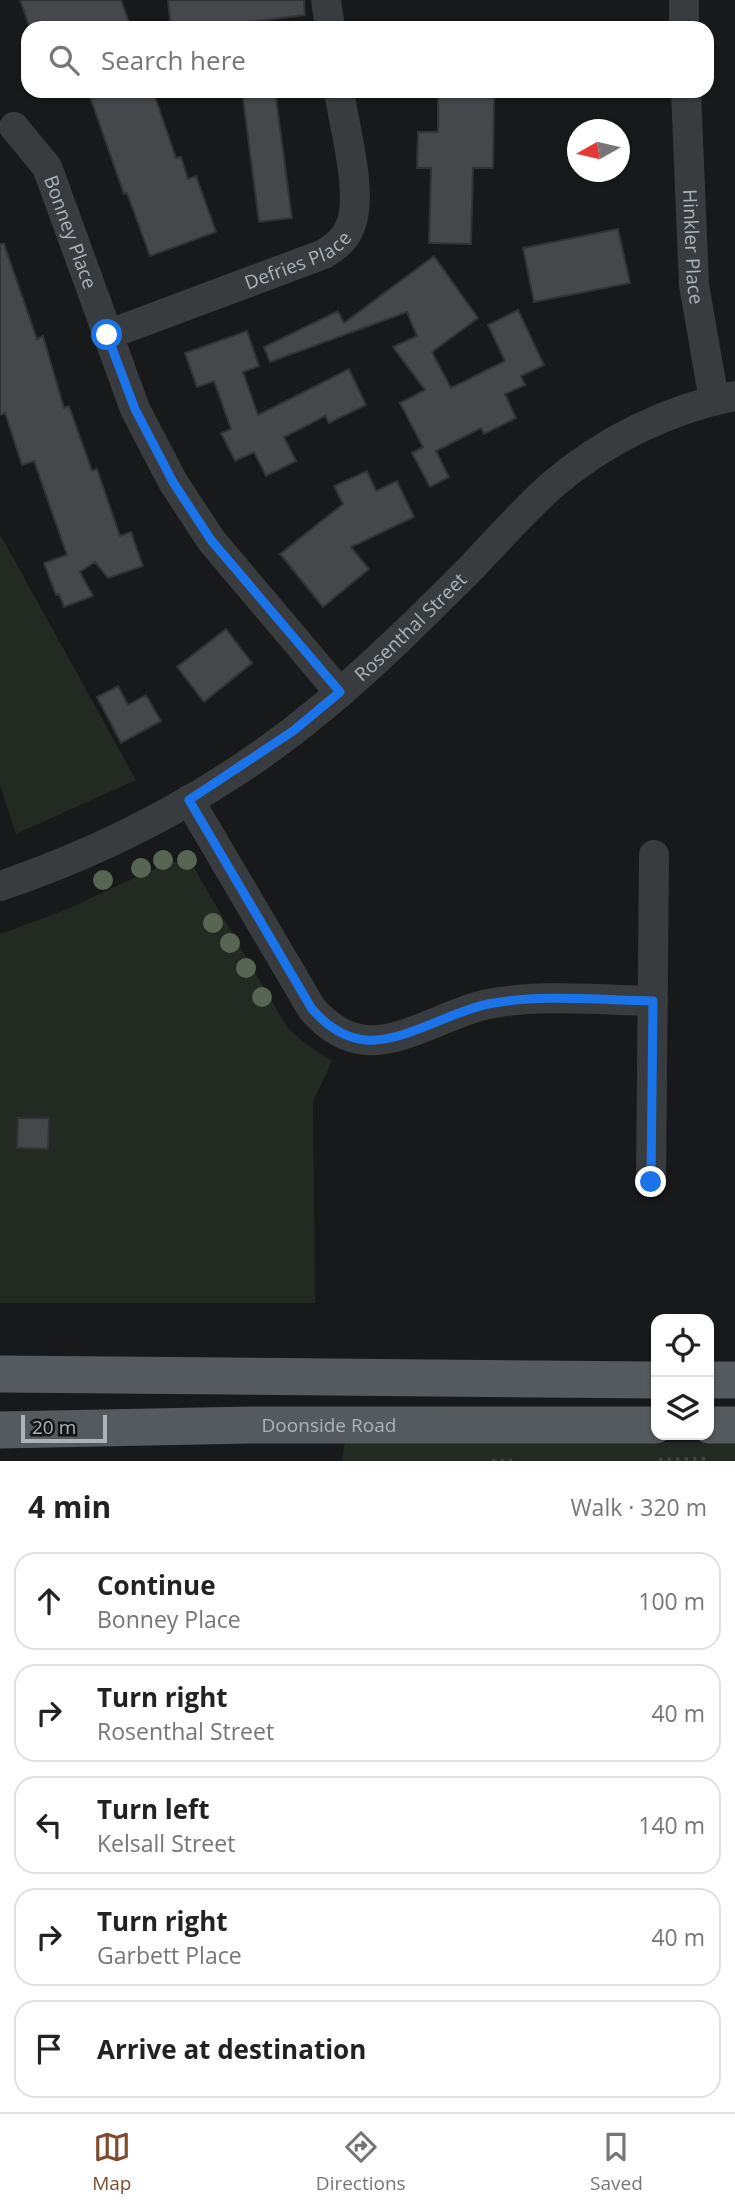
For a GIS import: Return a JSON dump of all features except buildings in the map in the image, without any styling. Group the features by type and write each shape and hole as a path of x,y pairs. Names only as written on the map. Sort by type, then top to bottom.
{"main road":[{"path":"0,1374 651,1380"},
{"path":"714,1380 735,1380"},
{"name":"Doonside Road","path":"0,1430 251,1425 651,1425"},
{"path":"714,1425 735,1425"}],"street":[{"path":"326,0 329,21"},
{"path":"684,0 684,21"},
{"name":"Defries Place","path":"107,335 324,254 346,236 351,225 355,197 340,98"},
{"name":"Hinkler Place","path":"686,98 694,285 724,398"},
{"name":"Bonney Place","path":"14,127 47,167 135,409 173,482 211,540 340,692"},
{"name":"Rosenthal Street","path":"0,886 85,852 189,800 293,731 396,642 553,485 621,438 683,410 724,398"},
{"path":"189,800 312,1009 334,1029 349,1036 381,1040 455,1012 500,1002 653,1001"},
{"path":"651,1182 654,855"}],"shaded area":[{"path":"0,534 136,780 16,834 0,785"},
{"path":"171,861 194,868 287,1027 303,1042 332,1061 313,1102 315,1303 0,1303 0,934 65,910"},
{"path":"345,1442 735,1442 735,1461 342,1461"}],"route":[{"path":"107,335 135,409 173,482 211,540 340,692 293,731 189,800 312,1009 334,1029 349,1036 381,1040 455,1012 500,1002 532,999 653,1001 651,1182"}]}
